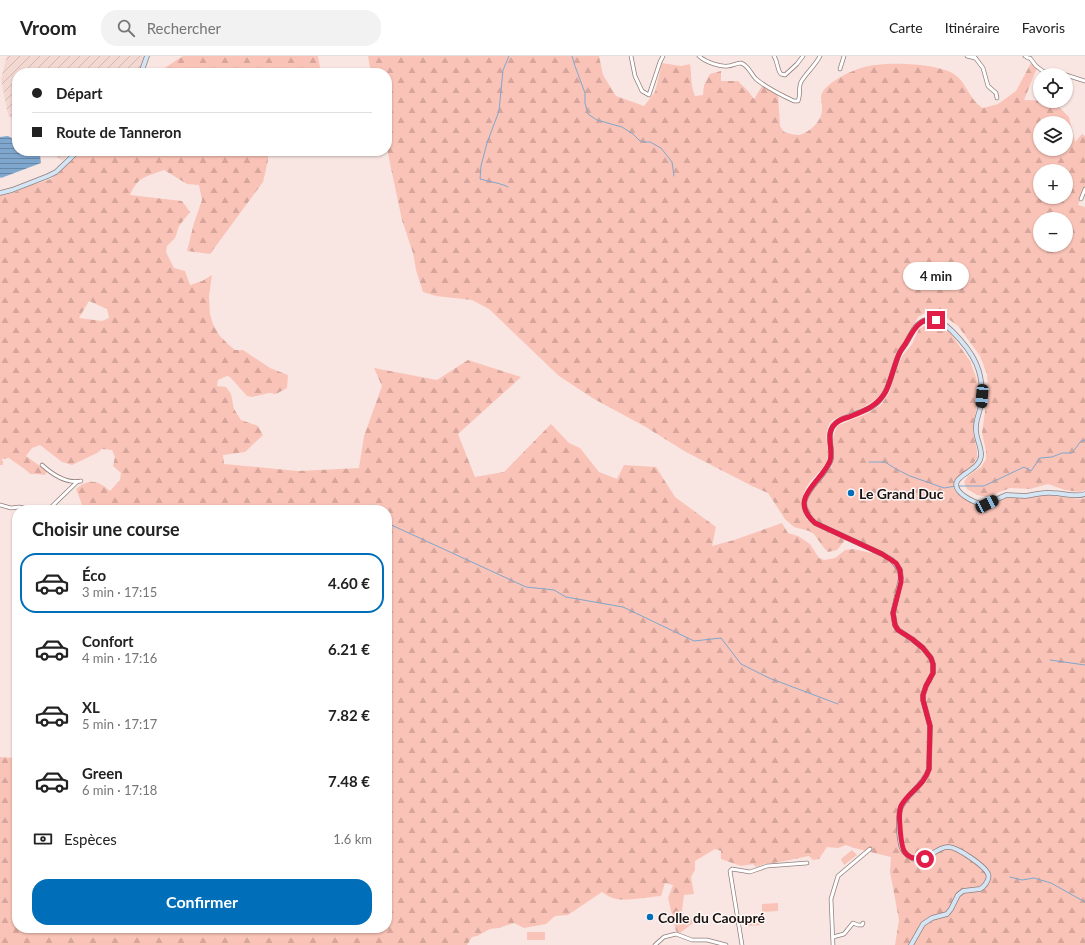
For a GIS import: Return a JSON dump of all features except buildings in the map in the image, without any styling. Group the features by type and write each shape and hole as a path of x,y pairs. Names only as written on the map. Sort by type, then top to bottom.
{"street":[{"path":"143,68 147,56"},
{"path":"631,56 635,76 642,92 649,95 663,56"},
{"path":"699,56 718,64 728,66 741,63 755,78 764,84 794,101 798,101 800,98 799,89 802,82 818,62 820,56"},
{"path":"774,56 778,62 779,72 781,74 785,74 797,64 803,56"},
{"path":"840,69 844,56"},
{"path":"967,56 974,57 983,68 988,86 996,93 997,98"},
{"path":"1025,56 1028,58 1030,57 1039,68"},
{"path":"1073,77 1085,81"},
{"path":"0,193 12,190 56,172 73,156"},
{"path":"1081,199 1085,188"},
{"path":"911,945 926,921 947,914 958,894 963,891 980,889 986,885 988,874 985,869 950,846 940,848 925,859 915,859 906,854 901,845 899,819 902,805 923,782 929,769 930,726 923,695 934,669 931,658 923,648 898,630 895,625 893,613 901,582 901,575 896,563 882,554 815,523 805,511 805,498 808,491 826,468 830,459 830,436 834,425 878,402 886,390 900,352 917,325 924,320 931,319 944,324 962,342 973,356 981,379 981,404 976,429 981,457 977,466 961,476 958,480 956,486 959,492 982,504 987,504 1000,497 1009,495 1027,496 1053,492 1077,497 1085,494"},
{"path":"42,465 64,481 81,481"},
{"path":"53,505 77,482"},
{"path":"0,505 12,508"},
{"path":"833,945 831,899 838,876 870,849"},
{"path":"742,945 730,871 732,869 736,869 750,872 768,866 807,863"},
{"path":"833,937 844,934 853,923 858,925 863,924"},
{"path":"655,945 664,937 676,934 692,940 707,940 726,945"}],"shaded area":[{"path":"7,56 144,56 140,68 12,68 12,119 8,115 1,79"},
{"path":"56,156 68,156 62,161"}],"green space":[{"path":"183,56 318,56 320,68 165,68"},
{"path":"368,56 599,56 603,75 616,96 644,106 655,92 662,63 681,66 690,64 693,92 695,96 703,95 704,85 710,74 721,71 721,81 738,81 754,99 762,86 778,93 780,126 784,132 799,135 811,129 820,118 822,110 821,95 824,90 841,77 855,70 884,64 902,64 922,65 948,71 959,78 973,99 983,108 998,104 1016,91 1031,63 1037,68 1033,68 1033,78 1024,100 1033,100 1033,108 1060,108 1068,116 1033,116 1033,156 1073,156 1073,134 1075,142 1082,134 1085,136 1085,187 1078,205 1085,207 1085,490 1080,492 1065,490 1048,484 1030,489 1010,488 987,497 977,495 967,489 964,482 968,476 981,467 986,459 986,451 982,433 988,390 987,374 980,356 958,326 937,311 927,312 918,317 906,341 897,351 882,394 858,410 834,419 828,427 826,436 828,451 827,460 806,488 802,499 802,506 809,522 819,528 846,539 837,550 828,552 814,534 794,527 785,519 768,493 686,452 644,426 594,399 559,376 489,309 472,300 436,296 423,292 416,270 413,253 402,220 388,156 392,156 392,68 370,68"},
{"path":"77,156 268,156 263,182 210,254 187,251 202,200 199,185 187,184 164,170 143,178 136,184 130,195 182,201 190,212 179,226 175,238 167,246 166,252 174,268 185,271 190,285 202,281 212,275 209,296 210,314 219,335 235,350 243,350 270,368 288,375 287,388 276,394 269,393 252,397 247,396 230,377 227,376 218,380 217,386 226,387 231,394 234,409 241,420 258,426 263,435 245,452 223,455 224,464 298,471 359,468 364,436 382,386 374,368 437,380 468,360 521,377 458,434 475,477 504,472 551,424 569,443 580,448 599,472 617,479 624,465 656,467 675,497 716,527 712,546 782,523 788,533 798,536 810,544 819,558 824,560 835,558 845,550 853,549 872,553 876,549 818,524 807,512 809,495 832,466 833,438 836,428 839,425 868,413 881,405 889,393 898,365 903,355 912,344 919,329 928,324 936,323 949,331 970,361 977,380 979,395 973,432 977,450 977,458 972,466 955,480 954,489 956,492 968,500 985,507 1003,497 1023,498 1046,495 1081,499 1085,498 1085,945 895,945 899,920 890,872 891,857 846,845 838,848 827,847 819,859 813,860 809,856 764,864 756,867 753,864 741,866 721,859 721,851 715,849 695,861 695,870 691,877 694,894 684,895 682,910 684,920 691,918 693,923 680,933 676,931 668,898 673,885 665,883 661,896 623,900 612,898 602,892 568,915 555,916 546,924 524,928 514,923 499,928 490,929 472,937 467,945 0,945 0,757 12,758 12,933 392,933 392,505 82,505 76,489 81,485 93,482 101,484 110,491 120,480 121,473 113,466 115,457 112,450 102,449 72,465 62,462 40,445 32,448 26,456 47,471 45,475 30,474 9,458 2,459 3,465 0,465 0,196 13,193 51,179","holes":["89,301 107,309 109,318 102,321 79,318"]},
{"path":"852,850 857,855 844,865 841,859"},
{"path":"778,903 778,911 762,912 762,904"},
{"path":"762,917 762,925 746,926 746,919"},
{"path":"527,932 545,932 545,940 527,940"}],"water":[{"path":"8,136 12,138 12,156 40,156 41,163 1,178 0,137"}],"waterway":[{"path":"508,187 480,179 481,166 487,143 499,111 503,70 509,56"},
{"path":"572,56 585,93 585,103 588,114 597,120 622,127 639,140 643,142 650,142 661,148 672,162 674,176"},
{"path":"959,486 984,486 1024,467 1031,471 1040,458 1052,457 1062,453 1072,453 1081,441 1085,440"},
{"path":"869,462 885,462 910,476 944,488 956,486"},
{"path":"392,525 526,587 554,590 566,597 623,607 694,641 721,638 741,664 769,678 838,704"},
{"path":"1050,660 1085,665"},
{"path":"1010,877 1022,880 1034,878 1051,883 1085,902"}],"place":[{"name":"Le Grand Duc","path":"851,493"},
{"name":"Colle du Caoupré","path":"650,917"}],"route":[{"path":"925,859 915,859 910,857 903,850 901,845 899,819 902,805 923,782 929,769 930,726 923,695 934,669 931,658 923,648 907,635 898,630 893,620 896,597 901,578 900,570 896,563 882,554 815,523 806,514 804,504 808,491 826,468 830,459 830,436 832,428 836,422 874,406 878,402 886,390 900,352 917,325 924,320 936,320"}]}
